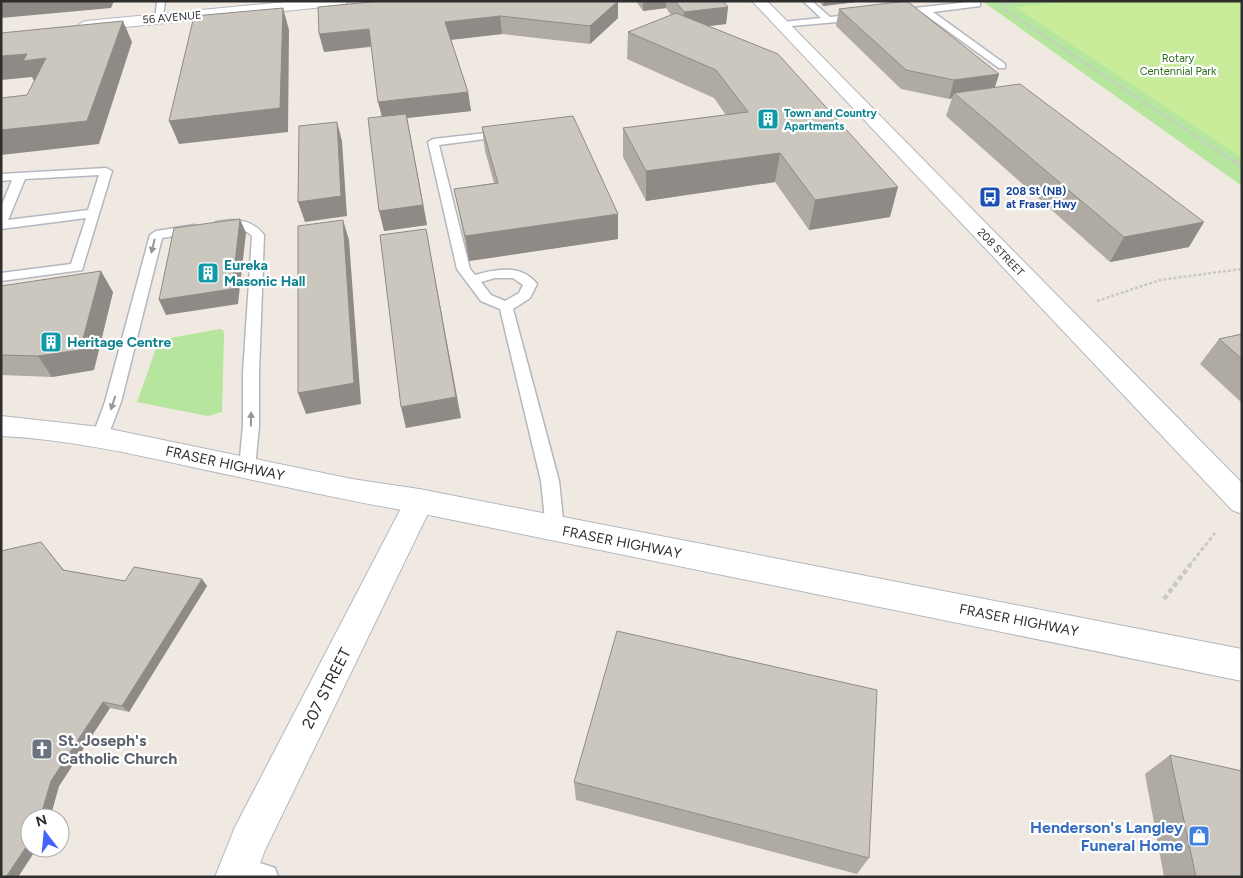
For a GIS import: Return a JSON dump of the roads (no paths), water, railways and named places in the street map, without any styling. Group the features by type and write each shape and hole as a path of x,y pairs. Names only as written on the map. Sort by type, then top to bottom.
{"main road":[{"name":"56 AVENUE","path":"70,27 343,1"},
{"name":"208 STREET","path":"760,1 1242,502"},
{"name":"FRASER HIGHWAY","path":"1,426 24,427 100,437 352,490 419,500 555,529 1242,665"},
{"name":"207 STREET","path":"247,874 249,841 388,566 419,500"}],"lane":[{"path":"159,1 162,2 159,19"},
{"path":"808,1 828,20"},
{"path":"886,14 977,4"},
{"path":"924,10 1002,66"},
{"path":"783,25 866,16"},
{"path":"506,307 486,298 464,269 433,142 517,132"},
{"path":"1,178 106,171 77,267 1,277"},
{"path":"20,176 1,224 93,213"},
{"path":"100,437 114,402 156,235 237,223 252,227 258,236 251,373 251,426 247,468"},
{"path":"472,280 490,274 512,273 524,277 530,284 525,295 506,307"},
{"path":"506,307 550,481 555,529"}],"place":[{"name":"Town and Country Apartments","path":"768,119"},
{"name":"208 St (NB) at Fraser Hwy","path":"990,197"},
{"name":"Eureka Masonic Hall","path":"208,273"},
{"name":"Heritage Centre","path":"51,342"},
{"name":"St. Joseph's Catholic Church","path":"42,749"},
{"name":"Henderson's Langley Funeral Home","path":"1199,836"}],"park label":[{"name":"Rotary Centennial Park","path":"1178,64"}]}
